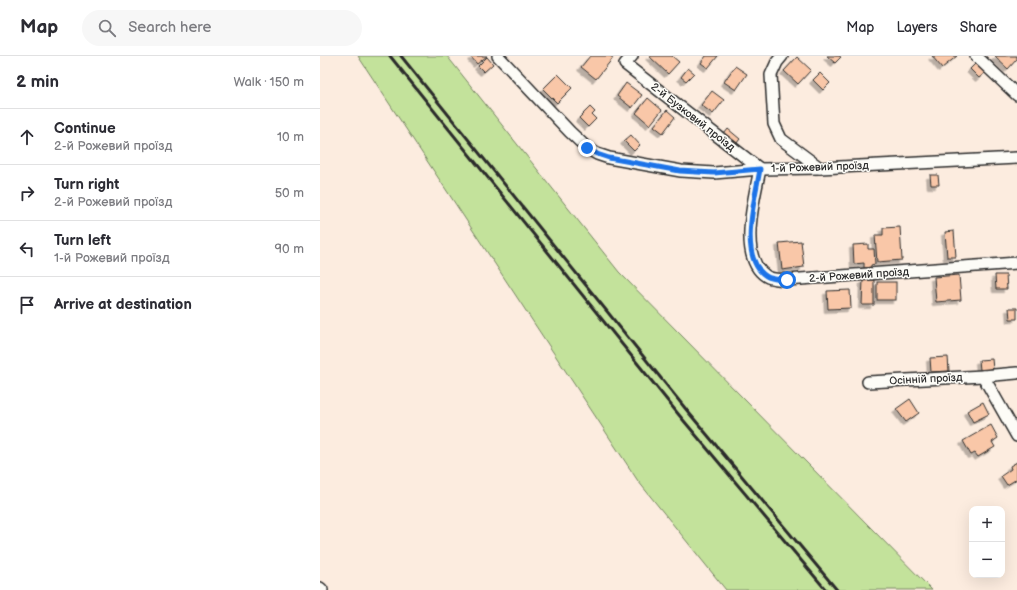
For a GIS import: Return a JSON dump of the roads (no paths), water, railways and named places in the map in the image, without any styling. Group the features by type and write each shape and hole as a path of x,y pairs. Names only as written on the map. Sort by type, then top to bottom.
{"street":[{"name":"1-й Рожевий проїзд","path":"498,56 587,148 597,154 609,158 691,172 714,173 760,169 820,168 1017,158"},
{"path":"782,56 777,62 771,75 774,124 781,140 820,168"},
{"path":"976,56 1017,95"},
{"name":"2-й Бузковий проїзд","path":"629,60 760,169"},
{"name":"2-й Рожевий проїзд","path":"760,169 751,225 750,244 754,261 759,269 765,275 774,279 787,280 1017,263"},
{"name":"Осінній проїзд","path":"868,382 983,376 1017,372"},
{"path":"983,376 1017,436"}],"railway":[{"path":"390,56 679,415 826,590"},
{"path":"401,56 689,413 837,590"}]}
